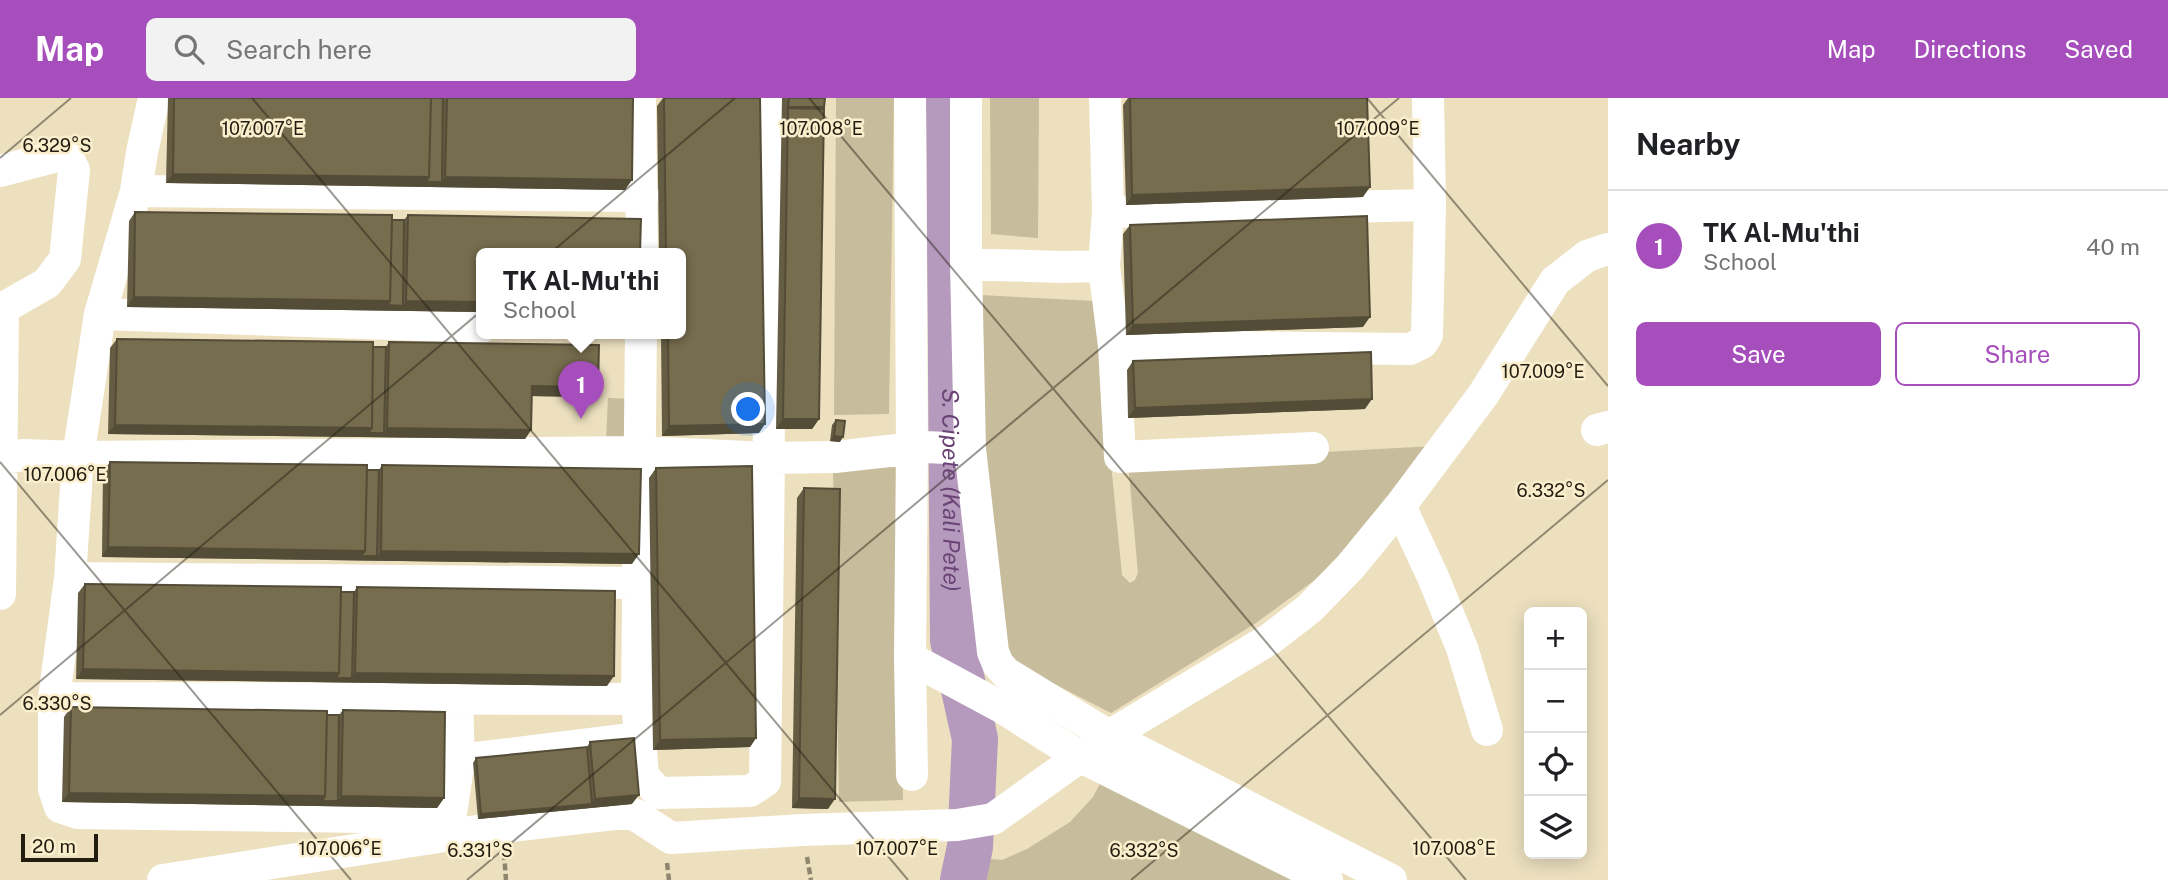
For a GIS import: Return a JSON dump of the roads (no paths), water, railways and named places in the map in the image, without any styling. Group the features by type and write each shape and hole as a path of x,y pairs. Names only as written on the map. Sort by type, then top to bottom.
{"street":[{"path":"154,98 136,191 100,314 71,456 70,578 54,698 54,789 61,807 78,813 441,818 452,813 459,760 457,698"},
{"path":"640,98 642,248"},
{"path":"642,339 637,699 643,776 659,793 750,790 765,781 769,458 766,98"},
{"path":"910,98 918,448 910,658 912,775"},
{"path":"966,98 963,449 993,652 998,664 1006,673 1109,736 1391,880"},
{"path":"1105,98 1108,212 1104,266 1114,346 1120,457 1313,448"},
{"path":"1114,346 1410,349 1422,343 1427,335 1430,205 1428,98"},
{"path":"0,171 61,155 68,158 74,170 65,259 47,283 2,309 8,457 0,594"},
{"path":"136,191 643,195"},
{"path":"1108,212 1430,205"},
{"path":"163,880 502,827 614,814 634,814 671,838 957,825 993,819 1109,736 1270,639 1309,609 1350,567 1400,506 1483,395 1555,281 1587,256 1608,249"},
{"path":"966,264 1104,266"},
{"path":"100,314 476,327"},
{"path":"8,457 641,452 769,458 835,457 918,448 963,449"},
{"path":"1400,506 1433,576 1462,648 1487,730"},
{"path":"70,578 637,583"},
{"path":"910,658 1003,708 1079,756 1327,880"},
{"path":"54,698 637,699"},
{"path":"459,760 639,738"}],"waterway":[{"name":"S. Cipete (Kali Pete)","path":"949,98 953,640 975,739 970,847 963,880"}],"place":[{"name":"TK Al-Mu'thi","path":"581,419"}]}
